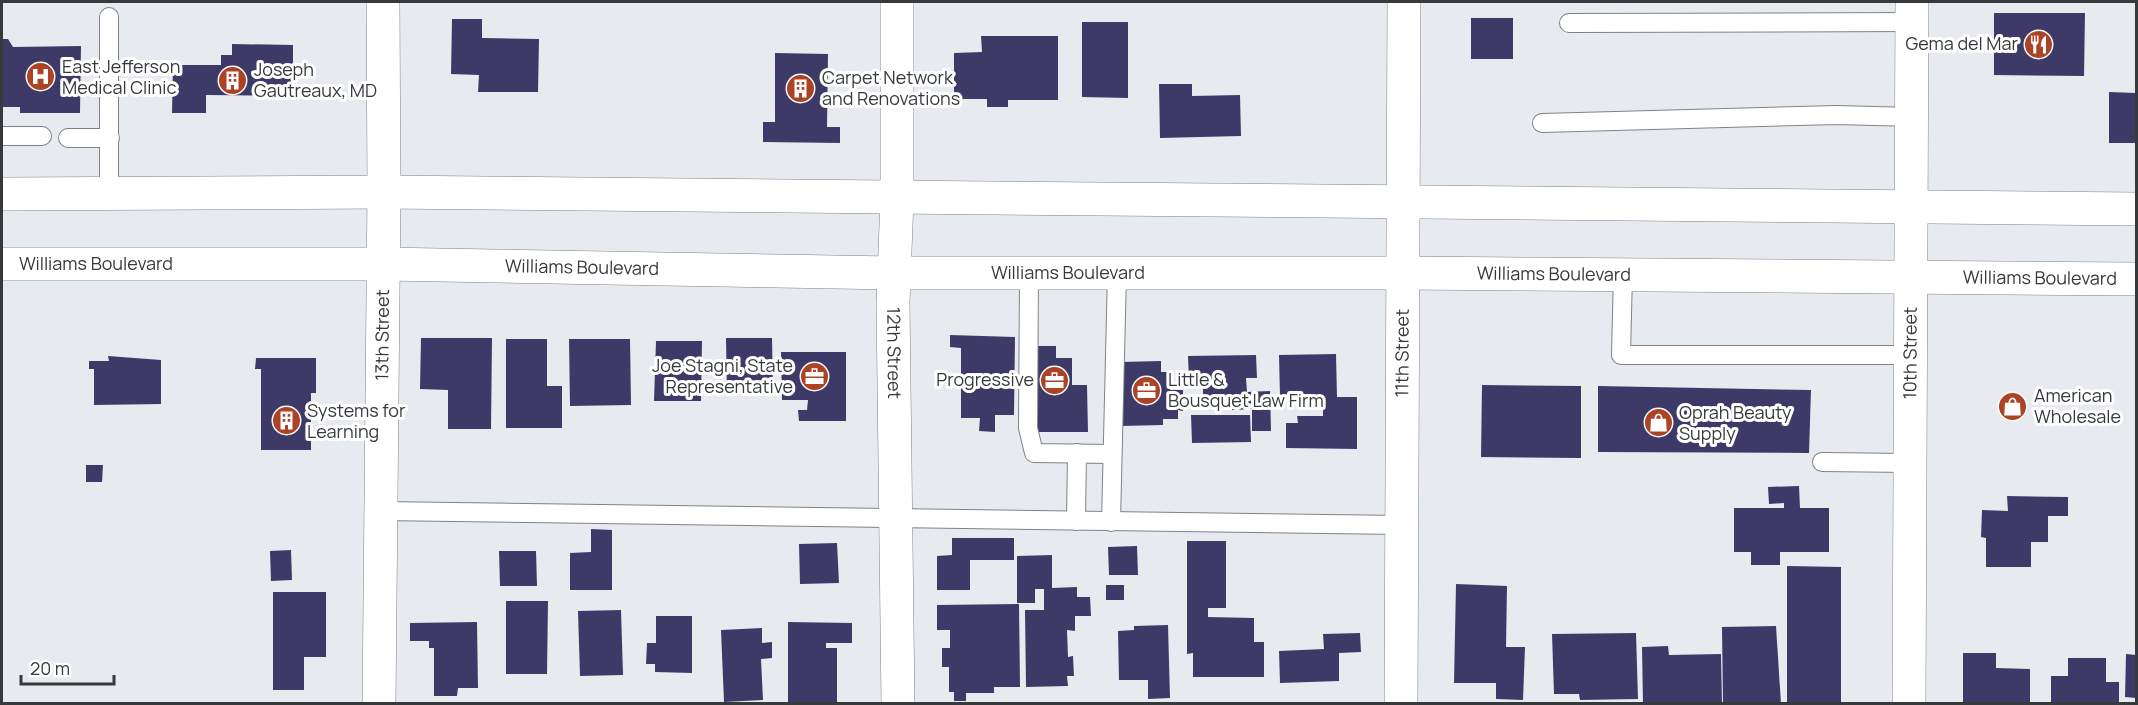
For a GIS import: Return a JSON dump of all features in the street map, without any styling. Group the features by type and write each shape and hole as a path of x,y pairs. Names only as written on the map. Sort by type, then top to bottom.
{"main road":[{"name":"13th Street","path":"379,704 384,264 383,2"},
{"name":"12th Street","path":"897,2 897,199 893,273 898,704"},
{"name":"11th Street","path":"1401,704 1404,2"},
{"name":"10th Street","path":"1909,704 1908,279 1912,12"},
{"path":"2,194 384,192 897,199 2136,209"},
{"name":"Williams Boulevard","path":"2,264 384,264 893,273 1623,274 1908,279 2136,279"}],"lane":[{"path":"1569,23 1912,12"},
{"path":"109,17 109,193"},
{"path":"1542,123 1837,115 1912,117"},
{"path":"2,136 42,136"},
{"path":"68,138 110,138"},
{"path":"1029,273 1028,428 1034,453 1112,454"},
{"path":"1111,522 1117,273"},
{"path":"1623,274 1621,355 1908,355"},
{"path":"1076,521 1077,453"},
{"path":"1822,462 1909,463"},
{"path":"380,511 1401,525"}],"building":[{"name":"Gema del Mar","path":"1994,13 2085,13 2084,76 1994,75"},
{"path":"1471,18 1513,18 1513,59 1471,59"},
{"path":"452,19 482,19 482,38 539,39 538,92 478,92 479,75 451,74"},
{"path":"1082,22 1128,22 1128,98 1082,97"},
{"path":"981,36 1058,36 1058,100 1008,100 1008,107 987,107 987,99 954,99 954,53 982,52"},
{"name":"East Jefferson Medical Clinic","path":"2,39 8,39 13,47 81,46 80,113 20,113 20,107 2,107"},
{"name":"Joseph Gautreaux, MD","path":"232,44 293,45 293,96 206,95 206,113 172,113 173,65 221,65 221,55 232,55"},
{"name":"Carpet Network and Renovations","path":"775,53 828,54 827,127 840,127 840,143 763,142 763,122 775,122"},
{"path":"1159,84 1192,84 1192,96 1240,95 1241,136 1160,138"},
{"path":"2109,92 2136,93 2136,143 2109,143"},
{"path":"950,335 1015,337 1014,415 995,415 995,432 979,431 980,418 961,418 961,348 950,347"},
{"path":"421,338 492,338 491,429 448,429 448,390 420,389"},
{"path":"726,338 772,338 773,395 727,395"},
{"path":"506,339 547,339 547,386 562,386 562,428 506,428"},
{"path":"569,339 630,339 631,405 570,406"},
{"path":"656,341 702,341 701,401 654,401"},
{"path":"1036,346 1056,346 1056,358 1072,358 1072,385 1087,385 1088,432 1037,432"},
{"name":"Joe Stagni, State Representative","path":"781,352 846,352 846,421 799,421 798,410 807,410 808,400 782,400"},
{"path":"1336,354 1337,397 1357,397 1357,449 1286,448 1286,423 1298,423 1297,416 1323,416 1323,397 1280,397 1279,355"},
{"path":"1256,355 1257,378 1246,378 1247,392 1270,391 1271,431 1252,431 1252,409 1232,410 1231,400 1203,401 1203,381 1189,381 1188,356"},
{"path":"108,356 161,360 161,404 94,405 94,369 89,369 89,361 109,361"},
{"name":"Systems for Learning","path":"256,358 316,358 316,393 311,393 311,450 261,450 261,369 255,369"},
{"path":"1161,361 1161,372 1170,372 1170,390 1183,390 1183,411 1178,410 1178,419 1163,419 1163,425 1121,426 1120,362"},
{"path":"1482,385 1581,386 1581,458 1481,457"},
{"path":"1598,386 1811,390 1809,453 1598,452"},
{"path":"1191,415 1250,415 1251,442 1192,443"},
{"path":"86,465 103,465 102,482 86,482"},
{"path":"1799,486 1800,508 1829,508 1829,552 1780,552 1780,565 1751,565 1751,552 1734,552 1734,508 1784,508 1784,503 1769,504 1768,487"},
{"path":"2007,496 2068,497 2068,516 2048,516 2048,542 2031,542 2031,567 1986,567 1986,538 1981,537 1982,510 2008,511"},
{"path":"591,529 612,530 612,590 570,590 570,553 591,552"},
{"path":"952,538 1014,538 1014,560 970,560 970,590 937,590 937,556 952,555"},
{"path":"1187,541 1226,541 1226,608 1208,608 1208,617 1254,618 1254,642 1264,642 1264,677 1193,677 1193,653 1187,654"},
{"path":"837,543 839,583 800,584 799,544"},
{"path":"1137,546 1138,575 1109,575 1108,547"},
{"path":"291,550 292,580 271,581 270,551"},
{"path":"499,551 536,551 537,586 500,586"},
{"path":"1052,555 1052,588 1077,587 1077,597 1090,597 1091,616 1075,616 1075,631 1067,630 1068,657 1073,656 1074,676 1067,676 1068,686 1026,687 1025,610 1044,610 1044,589 1035,589 1035,603 1017,603 1017,556"},
{"path":"1787,566 1841,567 1841,704 1787,704"},
{"path":"1456,584 1507,586 1506,647 1525,647 1523,700 1496,699 1496,683 1454,683"},
{"path":"1106,585 1124,585 1124,600 1106,600"},
{"path":"273,592 326,592 326,657 304,657 304,690 273,690"},
{"path":"506,601 548,601 547,674 506,674"},
{"path":"1019,604 1020,687 994,687 994,693 966,693 966,701 954,701 954,692 949,692 949,667 942,667 942,648 950,648 950,630 937,630 937,605"},
{"path":"621,610 623,675 580,676 578,611"},
{"path":"656,616 692,616 692,673 655,672 655,664 646,664 647,643 656,643"},
{"path":"477,622 478,688 458,688 457,696 434,696 434,648 429,648 429,641 410,641 410,623"},
{"path":"788,622 852,623 852,643 826,643 826,648 837,648 837,704 788,704"},
{"path":"1168,625 1170,698 1148,699 1148,680 1119,680 1118,631 1134,630 1134,626"},
{"path":"1776,626 1781,704 1723,704 1722,627"},
{"path":"762,628 762,643 772,642 772,658 761,659 763,700 724,702 721,630"},
{"path":"1360,633 1361,652 1339,653 1339,681 1280,683 1279,651 1324,649 1323,634"},
{"path":"1636,633 1638,699 1580,700 1579,694 1554,694 1552,634"},
{"path":"1668,646 1669,655 1721,654 1722,704 1643,704 1642,647"},
{"path":"1963,653 1996,653 1996,668 2030,669 2030,704 1963,704"},
{"path":"2126,654 2136,655 2136,698 2125,697"},
{"path":"2068,658 2106,658 2106,682 2119,682 2119,704 2051,704 2051,676 2068,676"}],"place":[{"name":"Gema del Mar","path":"2039,44"},
{"name":"East Jefferson Medical Clinic","path":"41,77"},
{"name":"Joseph Gautreaux, MD","path":"233,80"},
{"name":"Carpet Network and Renovations","path":"801,88"},
{"name":"Joe Stagni, State Representative","path":"814,376"},
{"name":"Progressive","path":"1055,380"},
{"name":"Little & Bousquet Law Firm","path":"1147,390"},
{"name":"American Wholesale","path":"2013,406"},
{"name":"Systems for Learning","path":"286,421"},
{"name":"Oprah Beauty Supply","path":"1658,423"}]}
